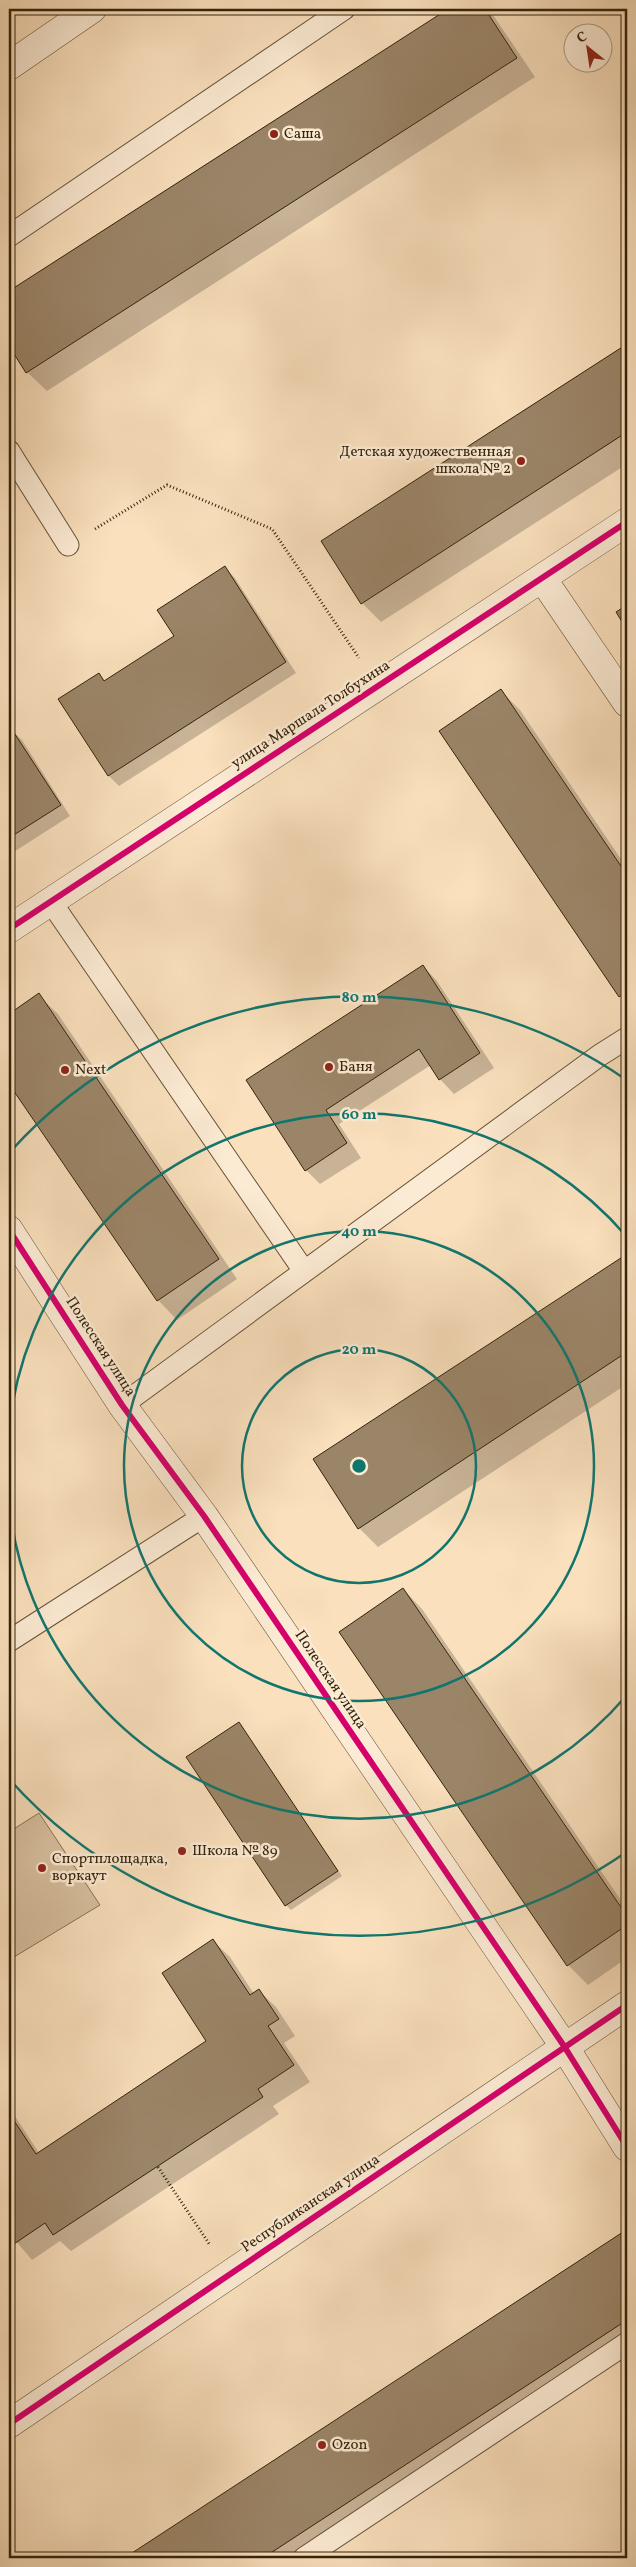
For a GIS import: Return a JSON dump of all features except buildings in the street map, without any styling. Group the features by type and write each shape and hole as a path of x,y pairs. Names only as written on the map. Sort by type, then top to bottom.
{"street":[{"path":"9,66 92,9"},
{"name":"улица Маршала Толбухина","path":"9,929 627,522"},
{"path":"542,578 627,703"},
{"name":"Полесская улица","path":"9,1230 122,1405 204,1516 564,2046 627,2147"},
{"name":"Республиканская улица","path":"9,2424 627,2004"}],"lane":[{"path":"9,236 344,9"},
{"path":"9,451 68,545"},
{"path":"51,902 304,1271"},
{"path":"122,1405 600,1055 627,1038"},
{"path":"9,1641 204,1516"},
{"path":"304,2558 627,2344"}],"path":[{"path":"68,545 167,485 272,529 378,686"},
{"path":"158,2166 229,2274"}],"shaded area":[{"name":"Спортплощадка, воркаут","path":"39,1813 100,1905 9,1960 9,1832"}],"cycle path":[{"path":"9,929 627,522"},
{"path":"9,1230 122,1405 204,1516 564,2046 627,2147"},
{"path":"9,2424 627,2005"}],"place":[{"name":"Саша","path":"274,134"},
{"name":"Детская художественная школа № 2","path":"521,461"},
{"name":"Баня","path":"329,1067"},
{"name":"Next","path":"65,1070"},
{"name":"Школа № 89","path":"182,1851"},
{"name":"Спортплощадка, воркаут","path":"42,1868"},
{"name":"Ozon","path":"322,2445"}]}
